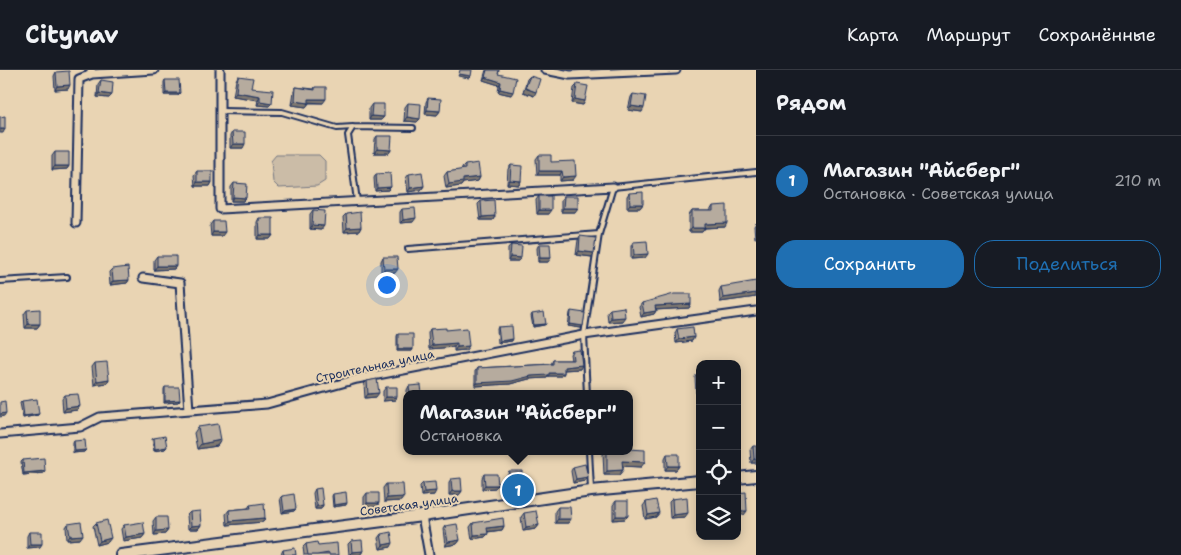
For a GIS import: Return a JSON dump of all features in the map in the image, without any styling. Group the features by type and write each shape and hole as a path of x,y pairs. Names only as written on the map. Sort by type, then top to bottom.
{"main road":[{"path":"741,478 756,476"},
{"name":"Советская улица","path":"122,555 422,516 591,491 696,481"}],"street":[{"path":"76,222 79,79 91,72 154,70"},
{"path":"220,70 220,209 614,187"},
{"path":"545,70 570,75 676,70"},
{"path":"143,278 180,283 189,410"},
{"name":"Строительная улица","path":"0,434 80,427 100,417 267,404 357,379 571,340 584,335 756,311"},
{"path":"422,516 429,555"}],"lane":[{"path":"221,111 282,112 337,128 413,128"},
{"path":"353,127 348,135 357,201"},
{"path":"587,390 584,335 599,234 614,187 756,172"},
{"path":"408,249 599,234"},
{"path":"0,281 67,277"},
{"path":"589,455 591,491"}],"shaded area":[{"path":"276,155 319,155 325,161 325,181 317,186 279,188 273,182 271,161"}],"building":[{"path":"460,70 472,70 471,76 459,74"},
{"path":"487,70 499,70 498,74 516,78 513,92 500,89 501,82 485,77"},
{"path":"69,71 70,85 57,86 56,72"},
{"path":"238,76 253,78 251,88 273,90 272,103 260,101 260,96 236,92"},
{"path":"530,76 540,79 536,92 525,88"},
{"path":"101,80 113,82 112,95 99,93"},
{"path":"165,80 179,80 180,93 166,93"},
{"path":"577,84 588,86 585,101 575,99"},
{"path":"296,87 315,90 315,87 326,87 326,99 309,99 309,103 295,101"},
{"path":"633,94 646,96 644,108 631,106"},
{"path":"428,98 441,99 440,111 427,110"},
{"path":"408,103 421,104 420,119 407,117"},
{"path":"372,104 384,104 384,117 371,116"},
{"path":"5,116 5,129 0,129 0,117"},
{"path":"232,132 245,132 245,144 233,144"},
{"path":"377,136 392,136 391,150 377,149"},
{"path":"55,152 69,152 69,166 55,166"},
{"path":"539,155 551,155 551,162 575,161 576,176 563,177 562,171 539,171"},
{"path":"478,163 480,177 463,179 463,182 449,184 447,172 465,169 465,165"},
{"path":"511,165 522,166 521,181 510,180"},
{"path":"197,171 212,171 212,182 197,182"},
{"path":"422,172 424,186 410,188 409,174"},
{"path":"390,173 391,187 377,188 376,174"},
{"path":"234,183 247,184 246,198 233,197"},
{"path":"643,192 643,204 630,204 629,193"},
{"path":"539,196 551,196 551,210 539,210"},
{"path":"564,196 578,196 578,208 563,208"},
{"path":"494,200 495,216 482,217 481,201"},
{"path":"727,205 727,223 705,224 705,228 692,228 692,211 713,211 713,206"},
{"path":"415,208 416,218 403,220 402,209"},
{"path":"313,210 325,211 324,226 312,225"},
{"path":"360,212 361,227 347,228 346,214"},
{"path":"259,218 273,218 273,235 260,235"},
{"path":"213,221 224,221 225,232 213,232"},
{"path":"580,236 596,238 594,253 579,251"},
{"path":"647,241 648,254 634,255 633,242"},
{"path":"539,244 550,244 551,258 540,258"},
{"path":"511,245 522,246 521,258 510,257"},
{"path":"157,256 176,256 176,266 157,266"},
{"path":"383,257 397,257 398,269 384,269"},
{"path":"128,267 129,280 113,281 112,269"},
{"path":"756,281 756,293 723,298 721,287"},
{"path":"674,294 691,294 691,304 655,306 656,311 644,313 642,303"},
{"path":"624,307 625,317 611,318 610,309"},
{"path":"40,309 40,324 28,324 27,310"},
{"path":"571,311 585,313 583,326 570,324"},
{"path":"544,312 546,324 534,325 532,314"},
{"path":"512,326 513,339 500,341 498,327"},
{"path":"693,327 694,337 679,339 677,329"},
{"path":"446,328 446,330 467,328 469,346 457,347 457,343 432,345 430,329"},
{"path":"398,334 413,334 413,349 398,349"},
{"path":"580,350 582,365 564,367 564,373 549,373 549,375 531,376 512,381 477,383 477,368 553,364 553,360 573,360 572,351"},
{"path":"107,362 109,379 97,381 95,363"},
{"path":"377,379 379,393 368,394 367,381"},
{"path":"421,385 422,390 410,390 409,386"},
{"path":"165,387 179,387 180,400 165,401"},
{"path":"386,387 397,387 397,397 386,397"},
{"path":"78,394 80,406 66,408 65,395"},
{"path":"37,399 39,414 24,416 22,401"},
{"path":"5,401 6,413 0,414 0,402"},
{"path":"218,424 221,440 201,444 198,427"},
{"path":"165,436 167,447 155,449 154,438"},
{"path":"85,440 86,450 75,451 74,441"},
{"path":"753,446 756,446 756,459 754,459"},
{"path":"633,449 645,450 645,462 622,461 623,470 607,471 607,455 633,455"},
{"path":"667,454 679,454 679,466 668,466"},
{"path":"44,458 45,471 24,473 23,460"},
{"path":"585,464 588,477 576,479 573,467"},
{"path":"509,471 522,471 522,482 509,482"},
{"path":"484,474 497,474 498,485 485,485"},
{"path":"461,478 462,491 452,491 451,479"},
{"path":"435,482 436,491 424,492 423,483"},
{"path":"386,484 403,484 404,497 387,498"},
{"path":"321,488 323,505 317,506 315,489"},
{"path":"346,492 347,503 334,505 333,494"},
{"path":"746,492 747,511 741,511 741,493"},
{"path":"367,493 379,493 379,503 367,503"},
{"path":"294,494 296,509 284,511 282,496"},
{"path":"687,497 688,513 673,515 672,499"},
{"path":"656,500 659,513 648,515 646,502"},
{"path":"616,501 628,501 628,516 616,516"},
{"path":"264,503 265,518 230,521 229,510 251,508 250,505"},
{"path":"558,507 570,507 571,519 558,519"},
{"path":"200,511 201,525 191,526 190,512"},
{"path":"536,511 539,525 526,527 524,513"},
{"path":"156,517 167,517 168,530 156,531"},
{"path":"503,518 504,526 487,528 488,534 474,535 473,523"},
{"path":"107,520 111,538 100,541 96,523"},
{"path":"81,522 83,535 70,536 68,524"},
{"path":"143,522 145,534 126,537 124,525"},
{"path":"457,524 460,540 448,542 445,526"},
{"path":"29,532 42,532 42,544 30,544"},
{"path":"391,532 393,543 383,545 381,534"},
{"path":"362,540 363,551 352,552 351,541"},
{"path":"317,542 318,545 337,543 338,555 329,555 329,553 308,555 306,544"},
{"path":"295,548 296,555 284,555 283,550"}],"place":[{"name":"Магазин \"Айсберг\"","path":"518,490"}]}
